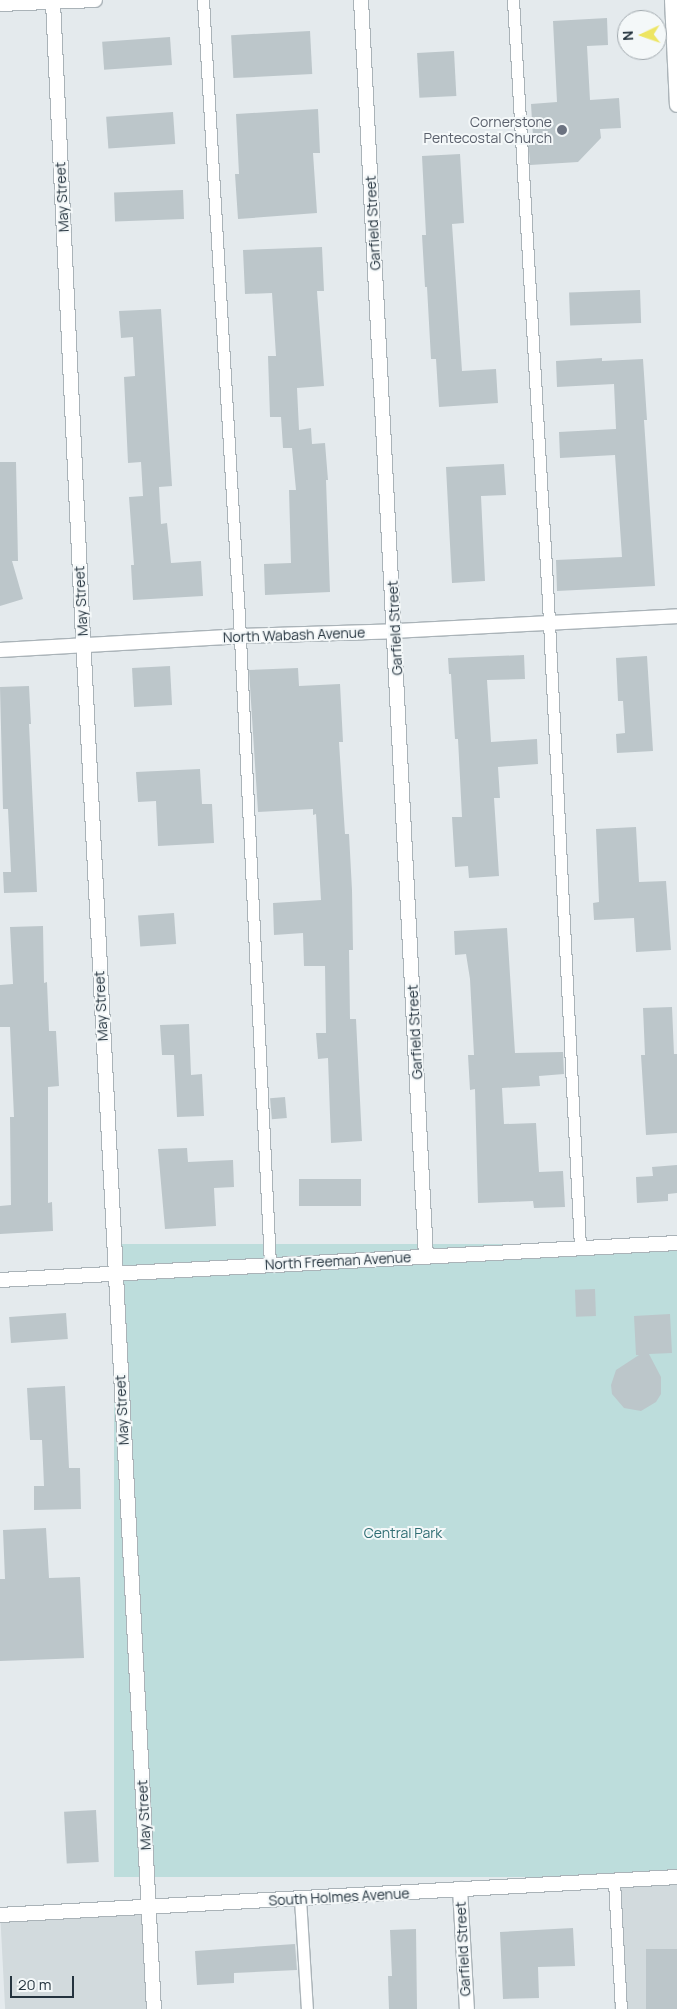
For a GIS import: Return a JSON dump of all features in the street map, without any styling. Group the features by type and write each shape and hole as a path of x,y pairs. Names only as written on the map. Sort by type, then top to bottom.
{"street":[{"path":"0,4 96,0"},
{"name":"Garfield Street","path":"361,0 426,1255"},
{"path":"672,0 677,105"},
{"name":"May Street","path":"53,2 83,647 154,2009"},
{"name":"North Wabash Avenue","path":"0,650 83,647 240,636 395,631 677,616"},
{"name":"North Freeman Avenue","path":"0,1280 115,1275 426,1255 677,1243"},
{"name":"South Holmes Avenue","path":"0,1915 677,1877"},
{"name":"Garfield Street","path":"460,1890 467,2009"}],"lane":[{"path":"203,0 240,636 270,1265"},
{"path":"513,0 549,623 580,1248"},
{"path":"614,1881 621,2009"},
{"path":"300,1899 307,2009"}],"shaded area":[{"path":"614,1877 677,1877 677,2009 614,2009"},
{"path":"148,1907 153,2009 5,2009 0,1915"}],"green space":[{"name":"Central Park","path":"114,1244 677,1244 677,1877 114,1877"}],"building":[{"path":"607,18 608,45 587,46 590,100 619,98 621,128 600,129 601,138 578,162 530,165 528,137 533,137 531,104 557,102 553,21"},
{"path":"310,31 312,74 233,78 231,35"},
{"path":"170,37 172,65 104,70 102,42"},
{"path":"454,51 456,96 419,98 417,53"},
{"path":"318,109 320,153 313,153 317,213 238,219 235,174 239,174 236,114"},
{"path":"173,112 175,144 108,149 106,117"},
{"path":"460,154 464,223 452,224 462,371 496,369 498,403 439,407 436,359 431,359 427,287 425,287 422,235 426,235 422,156"},
{"path":"183,190 184,219 115,221 114,192"},
{"path":"322,247 324,291 317,291 324,386 297,388 299,430 311,428 312,444 325,443 328,480 326,480 330,592 265,595 264,564 291,563 289,490 296,490 292,448 283,448 281,417 270,417 268,356 276,356 272,293 245,294 243,250"},
{"path":"640,290 641,323 570,325 569,292"},
{"path":"161,309 172,486 159,487 161,524 167,523 171,563 201,561 203,596 133,600 131,565 134,565 129,497 143,496 141,462 128,463 124,377 135,376 133,337 121,338 119,311"},
{"path":"602,358 602,361 643,359 647,420 644,420 655,586 557,591 556,560 622,557 615,455 560,458 559,432 616,429 614,384 557,387 556,361"},
{"path":"0,462 16,462 18,561 12,561 23,599 0,606"},
{"path":"504,464 506,495 481,496 485,581 452,583 446,467"},
{"path":"524,655 525,679 487,680 491,742 537,739 538,764 498,767 500,798 494,798 499,876 469,878 468,866 455,867 452,817 462,817 458,739 455,739 451,674 449,674 448,658"},
{"path":"647,656 653,751 617,753 616,734 625,733 623,701 618,701 616,658"},
{"path":"170,666 172,705 134,707 132,668"},
{"path":"298,668 299,686 340,684 343,742 339,742 345,834 349,834 352,890 353,950 349,950 350,1019 356,1019 362,1141 331,1143 328,1058 318,1059 316,1033 326,1033 325,966 304,966 303,933 274,935 273,903 321,900 316,814 313,815 313,809 258,812 249,670"},
{"path":"29,686 37,892 4,893 3,872 11,872 8,809 3,809 0,687"},
{"path":"200,769 202,804 212,804 214,843 158,846 156,801 138,802 136,772"},
{"path":"636,827 639,882 666,881 671,950 636,952 634,918 594,920 593,903 599,902 596,829"},
{"path":"174,913 176,944 140,946 138,916"},
{"path":"43,926 44,983 47,982 49,1031 56,1031 59,1086 48,1087 48,1203 52,1202 53,1231 0,1234 0,1206 11,1205 10,1117 14,1117 10,1027 0,1027 0,985 13,984 10,927"},
{"path":"507,928 515,1053 563,1052 564,1074 539,1076 540,1086 502,1088 504,1124 536,1123 539,1172 563,1171 565,1207 534,1208 533,1201 478,1203 475,1089 470,1090 468,1055 474,1055 470,979 466,954 455,955 454,931"},
{"path":"672,1007 674,1054 677,1054 677,1133 646,1135 641,1055 645,1055 643,1008"},
{"path":"189,1024 191,1075 202,1074 204,1116 177,1117 174,1055 162,1055 160,1025"},
{"path":"285,1097 287,1118 272,1119 270,1098"},
{"path":"187,1148 188,1162 233,1160 234,1187 214,1188 216,1226 165,1229 158,1149"},
{"path":"677,1165 677,1193 668,1194 668,1201 637,1203 636,1177 653,1176 652,1167"},
{"path":"299,1179 361,1179 361,1206 299,1206"},
{"path":"595,1289 596,1316 576,1317 575,1290"},
{"path":"66,1313 68,1339 11,1343 9,1317"},
{"path":"670,1314 672,1353 649,1354 661,1377 661,1394 656,1402 641,1411 624,1408 612,1394 611,1385 616,1370 639,1355 636,1355 634,1316"},
{"path":"65,1386 69,1468 80,1468 81,1509 34,1510 34,1486 44,1486 42,1440 30,1440 27,1388"},
{"path":"46,1528 49,1578 80,1577 84,1658 0,1661 0,1579 5,1579 3,1530"},
{"path":"96,1810 99,1862 67,1864 64,1812"},
{"path":"573,1928 575,1966 538,1967 539,1998 503,1999 500,1932"},
{"path":"416,1929 417,2009 389,2009 388,1976 392,1976 390,1930"},
{"path":"295,1944 297,1970 234,1973 234,1983 197,1985 195,1951"},
{"path":"646,1949 677,1949 677,2009 646,2009"}],"place":[{"name":"Cornerstone Pentecostal Church","path":"562,130"}]}
